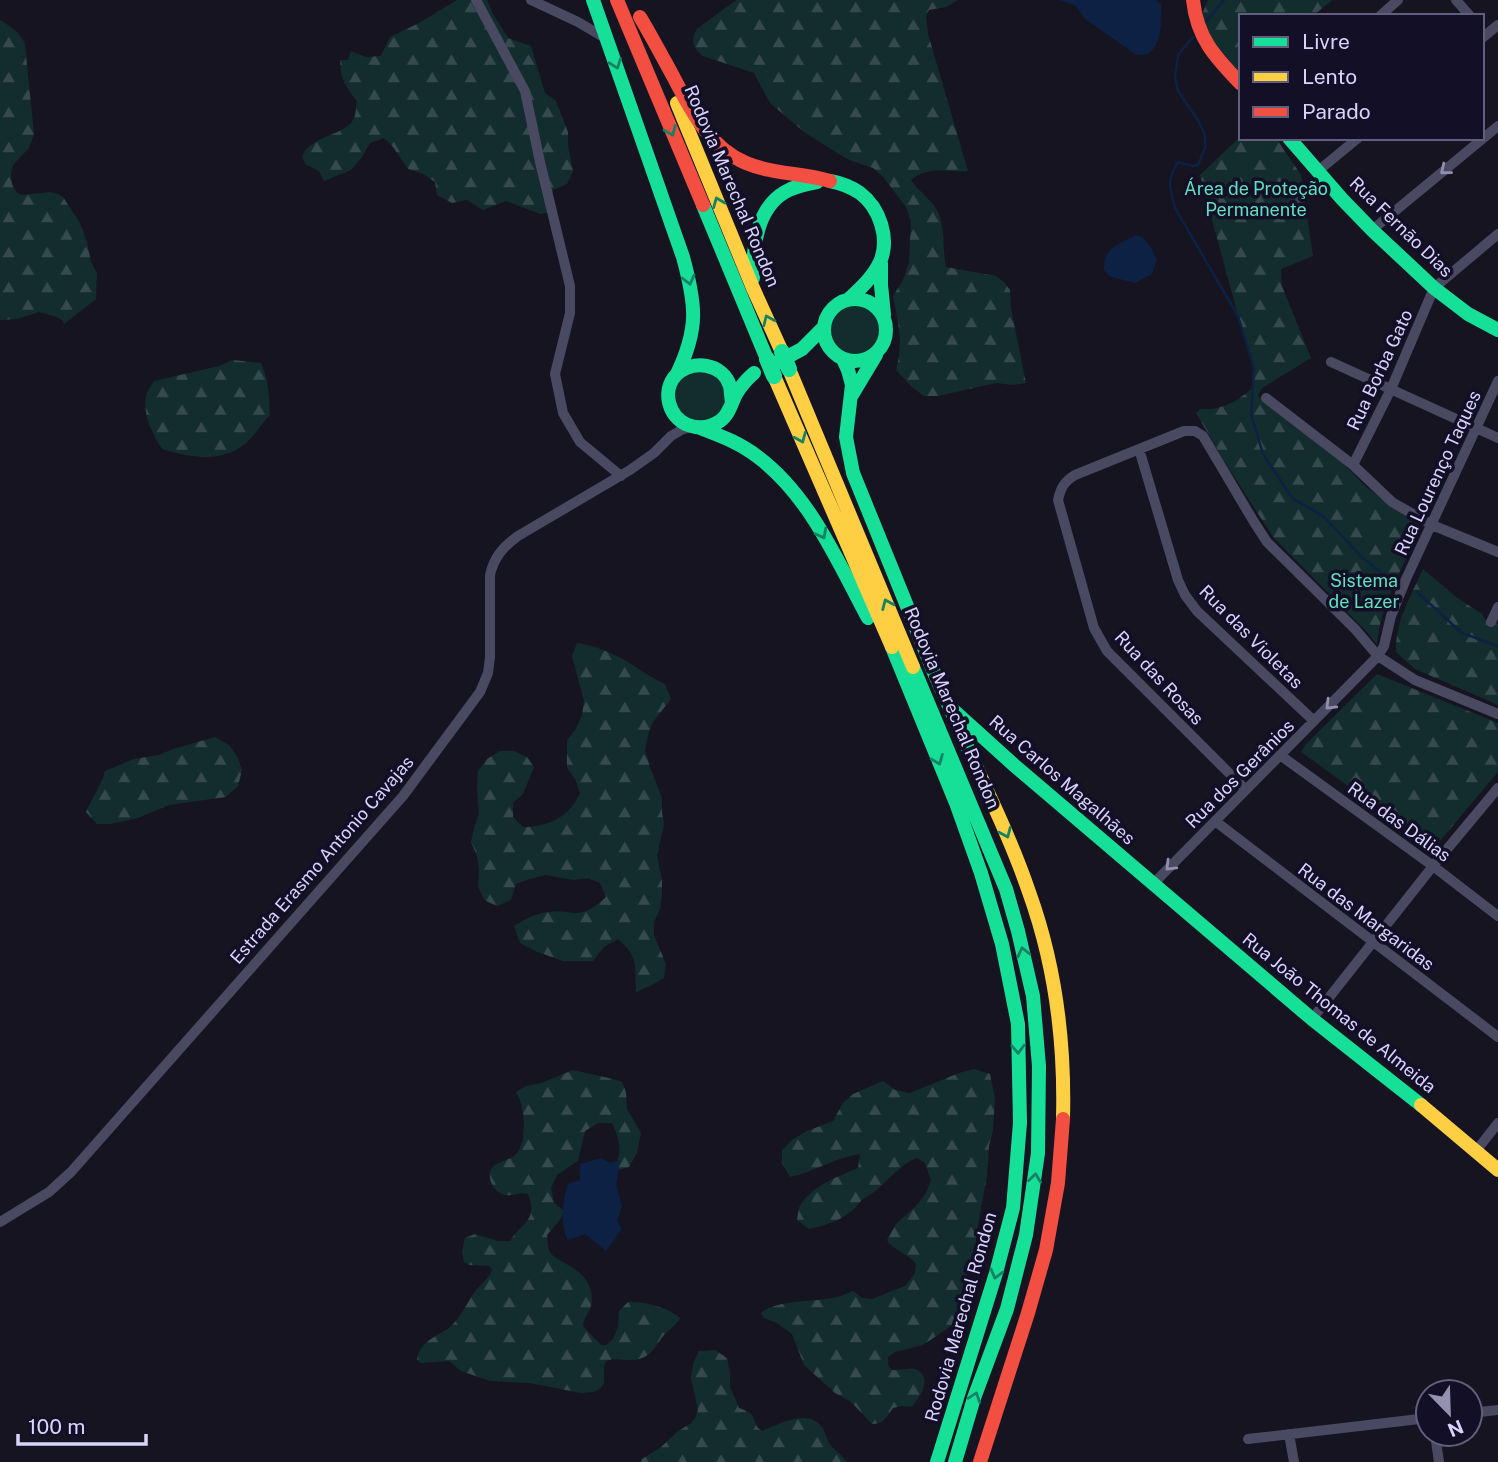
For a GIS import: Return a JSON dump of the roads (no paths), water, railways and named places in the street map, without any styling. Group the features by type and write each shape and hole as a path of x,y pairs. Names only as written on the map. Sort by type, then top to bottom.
{"main road":[{"name":"Rodovia Marechal Rondon","path":"617,0 782,362 1006,889 1018,931 1033,996 1039,1066 1038,1153 1026,1234 1006,1310 974,1398 955,1462"},
{"name":"Rodovia Marechal Rondon","path":"633,0 753,288 960,815 1002,944 1018,1024 1020,1124 1013,1208 996,1273 937,1462"},
{"path":"1193,0 1196,26 1201,38 1239,83"},
{"path":"594,4 670,219 691,287 694,323 687,353 669,388 672,411 681,422 735,441 783,479 804,504 820,530 891,663 911,692"},
{"path":"640,17 694,115 726,152 748,165 848,184 872,206 883,229 881,285 887,335 852,396"},
{"name":"Rua Fernão Dias","path":"1291,140 1372,230 1434,288 1468,314 1498,330"},
{"path":"753,288 753,254 762,221 770,206 777,197 799,186 831,179"},
{"path":"782,362 810,344 824,327 835,306 849,299 873,276 881,263"},
{"path":"849,299 869,302 878,307 884,315"},
{"path":"824,327 827,343 840,357 851,377 852,396 845,440 853,473 947,704 1007,834 1030,895 1054,986 1060,1036 1063,1125 1050,1234 1041,1271 980,1462"},
{"path":"677,374 684,368 702,364 737,374 754,373 814,354 860,361 877,353"},
{"path":"720,370 730,384 732,402"},
{"path":"696,428 709,427 724,418 741,386 754,373"},
{"name":"Rua Carlos Magalhães","path":"947,704 1153,884"},
{"name":"Rua João Thomas de Almeida","path":"1153,884 1497,1170"}],"street":[{"path":"476,0 525,91 570,286 570,313 555,374 562,413 580,442 625,473"},
{"path":"530,0 607,39"},
{"path":"1382,14 1398,0"},
{"path":"1456,0 1469,14"},
{"path":"578,22 591,17 594,4"},
{"path":"1484,34 1498,25"},
{"path":"1484,138 1498,126"},
{"path":"1318,171 1356,140"},
{"path":"1372,230 1481,140"},
{"path":"1434,288 1498,234"},
{"name":"Rua Borba Gato","path":"1353,465 1391,389 1434,288"},
{"path":"1331,362 1498,438"},
{"name":"Rua Lourenço Taques","path":"1378,656 1384,646 1391,616 1498,381"},
{"path":"1266,398 1353,465 1392,502 1432,525 1498,552"},
{"path":"671,436 676,417"},
{"path":"671,436 683,429 696,428"},
{"path":"1139,449 1184,431 1195,431 1203,436 1268,542 1356,629 1378,656 1415,680 1498,714"},
{"name":"Estrada Erasmo Antonio Cavajas","path":"0,1222 49,1192 71,1172 403,796 480,692 488,673 490,575 493,562 504,547 625,473 654,453 671,436"},
{"name":"Rua das Rosas","path":"1139,449 1075,475 1060,489 1058,500 1094,628 1107,651 1246,790"},
{"name":"Rua das Violetas","path":"1139,449 1178,580 1185,595 1197,611 1314,721"},
{"path":"1491,622 1498,607"},
{"name":"Rua dos Gerânios","path":"1153,884 1378,656"},
{"name":"Rua das Dálias","path":"1280,755 1498,916"},
{"path":"1312,1018 1498,788"},
{"name":"Rua das Margaridas","path":"1215,821 1498,1037"},
{"path":"1476,1151 1498,1123"},
{"path":"1248,1439 1414,1420"},
{"path":"1289,1434 1294,1462"}],"water":[{"path":"1060,0 1156,0 1161,4 1161,20 1155,46 1151,52 1144,55 1135,54 1088,21 1076,6"},
{"path":"1136,235 1146,241 1157,259 1152,274 1135,283 1111,277 1104,270 1106,257 1118,244"},
{"path":"601,1158 610,1163 620,1160 616,1185 622,1206 617,1221 622,1229 606,1251 585,1234 568,1240 563,1220 568,1184 580,1180 580,1164"}],"waterway":[{"path":"1204,24 1224,0"},
{"path":"1193,37 1178,55 1175,76 1178,91 1205,135 1205,148 1198,165 1178,162 1170,179 1171,190 1175,208 1238,316 1254,368 1251,414 1263,454 1292,498 1323,516 1362,557 1394,580"},
{"path":"1417,592 1462,633 1498,646"}],"park label":[{"name":"Área de Proteção Permanente","path":"1256,199"},
{"name":"Sistema de Lazer","path":"1364,591"}]}
